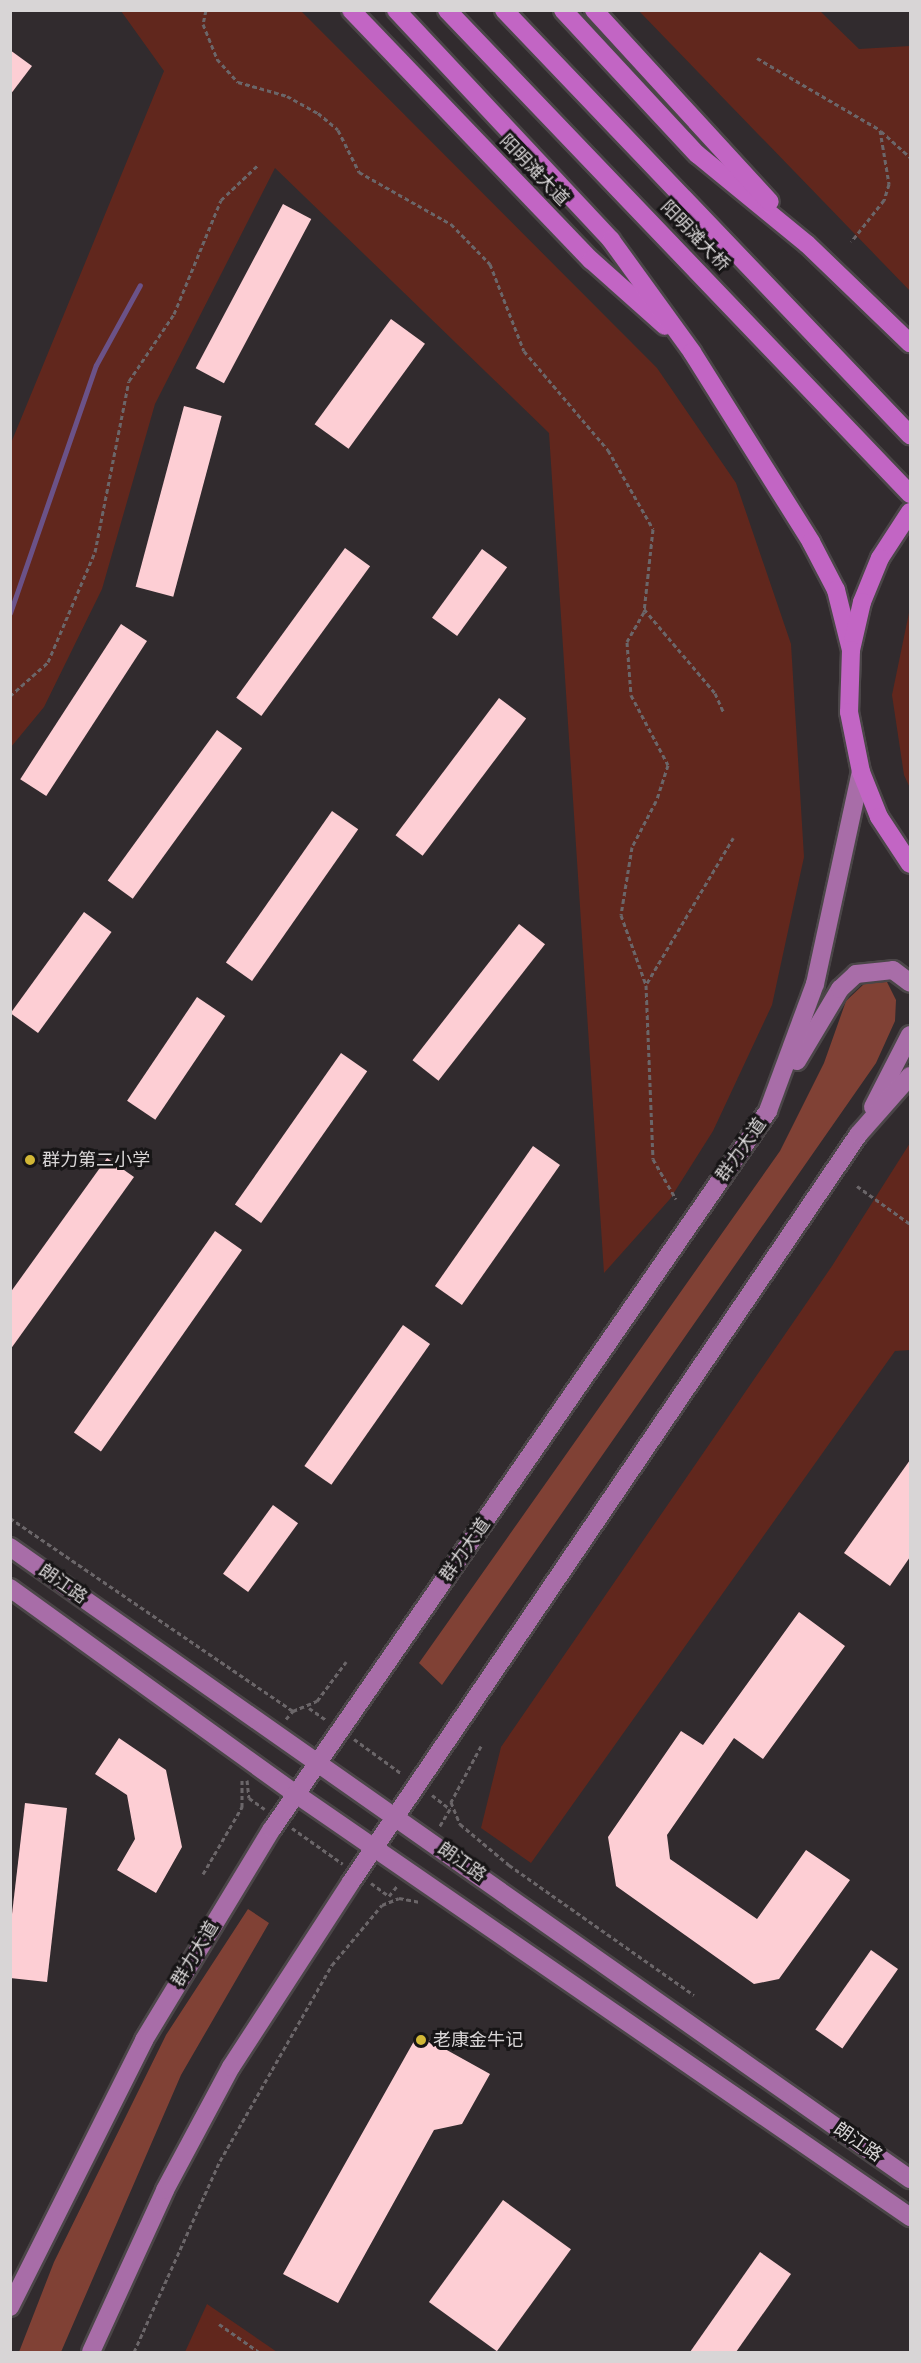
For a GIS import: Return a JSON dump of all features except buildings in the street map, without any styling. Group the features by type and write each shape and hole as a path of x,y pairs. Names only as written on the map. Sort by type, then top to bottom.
{"highway":[{"name":"阳明滩大道","path":"351,10 591,260 692,351"},
{"path":"396,10 611,240 692,351 816,551 836,590 851,650"},
{"name":"阳明滩大桥","path":"447,10 910,494"},
{"name":"阳明滩大桥","path":"504,10 910,435"},
{"path":"563,10 697,154 807,244"},
{"path":"594,10 807,244 910,343"},
{"path":"910,512 880,558 862,602 851,650 849,712 861,772 879,817 910,864"}],"main road":[{"name":"群力大道","path":"10,2307 27,2268 144,2040 316,1762 768,1111 815,984 861,772"},
{"path":"768,1111 848,980 881,968 893,970 910,982"},
{"path":"91,2352 113,2297 211,2101 396,1815 858,1135 910,1035"},
{"path":"858,1135 910,1076"},
{"name":"朗江路","path":"10,1547 316,1762 396,1815 910,2179"},
{"name":"朗江路","path":"10,1588 296,1794 910,2217"}],"path":[{"path":"206,10 203,24 217,60 238,82 287,96 318,113 338,130 359,172 451,224 490,264 524,351 608,450 653,529 644,609 627,642 631,694 668,765 656,801 632,847 621,915 646,985 653,1159 676,1199"},
{"path":"756,58 880,130 910,157"},
{"path":"851,242 869,223 889,184 880,130"},
{"path":"10,696 48,662 95,552 129,381 174,314 221,200 258,165"},
{"path":"644,609 715,693 724,713"},
{"path":"646,985 733,838"},
{"path":"857,1186 910,1224"},
{"path":"10,1518 292,1711 317,1701 346,1662"},
{"path":"481,1746 451,1802 460,1824 509,1865 694,1995"},
{"path":"203,1874 242,1807 245,1789 238,1773"},
{"path":"134,2352 220,2161 292,2029 332,1965 373,1913 390,1898 423,1904"},
{"path":"219,2324 259,2352"}],"shaded area":[{"path":"121,11 301,11 657,368 736,483 791,644 804,857 772,1005 713,1131 670,1199 604,1273 549,433 275,168 155,404 102,589 44,707 11,747 11,443 164,71"},
{"path":"639,11 820,11 859,49 910,46 910,291"},
{"path":"910,608 910,788 904,775 892,695"},
{"path":"887,982 896,1000 895,1021 876,1063 442,1685 419,1663 780,1151 824,1063 846,1001 865,983"},
{"path":"910,1143 910,1350 895,1351 531,1863 481,1828 501,1747 832,1266"},
{"path":"248,1909 269,1923 181,2075 61,2352 19,2352 54,2262 166,2035"},
{"path":"207,2304 277,2352 185,2352"}],"waterway":[{"path":"10,613 96,365 140,285"}],"place":[{"name":"群力第二小学","path":"30,1160"},
{"name":"老康金牛记","path":"421,2040"}]}
